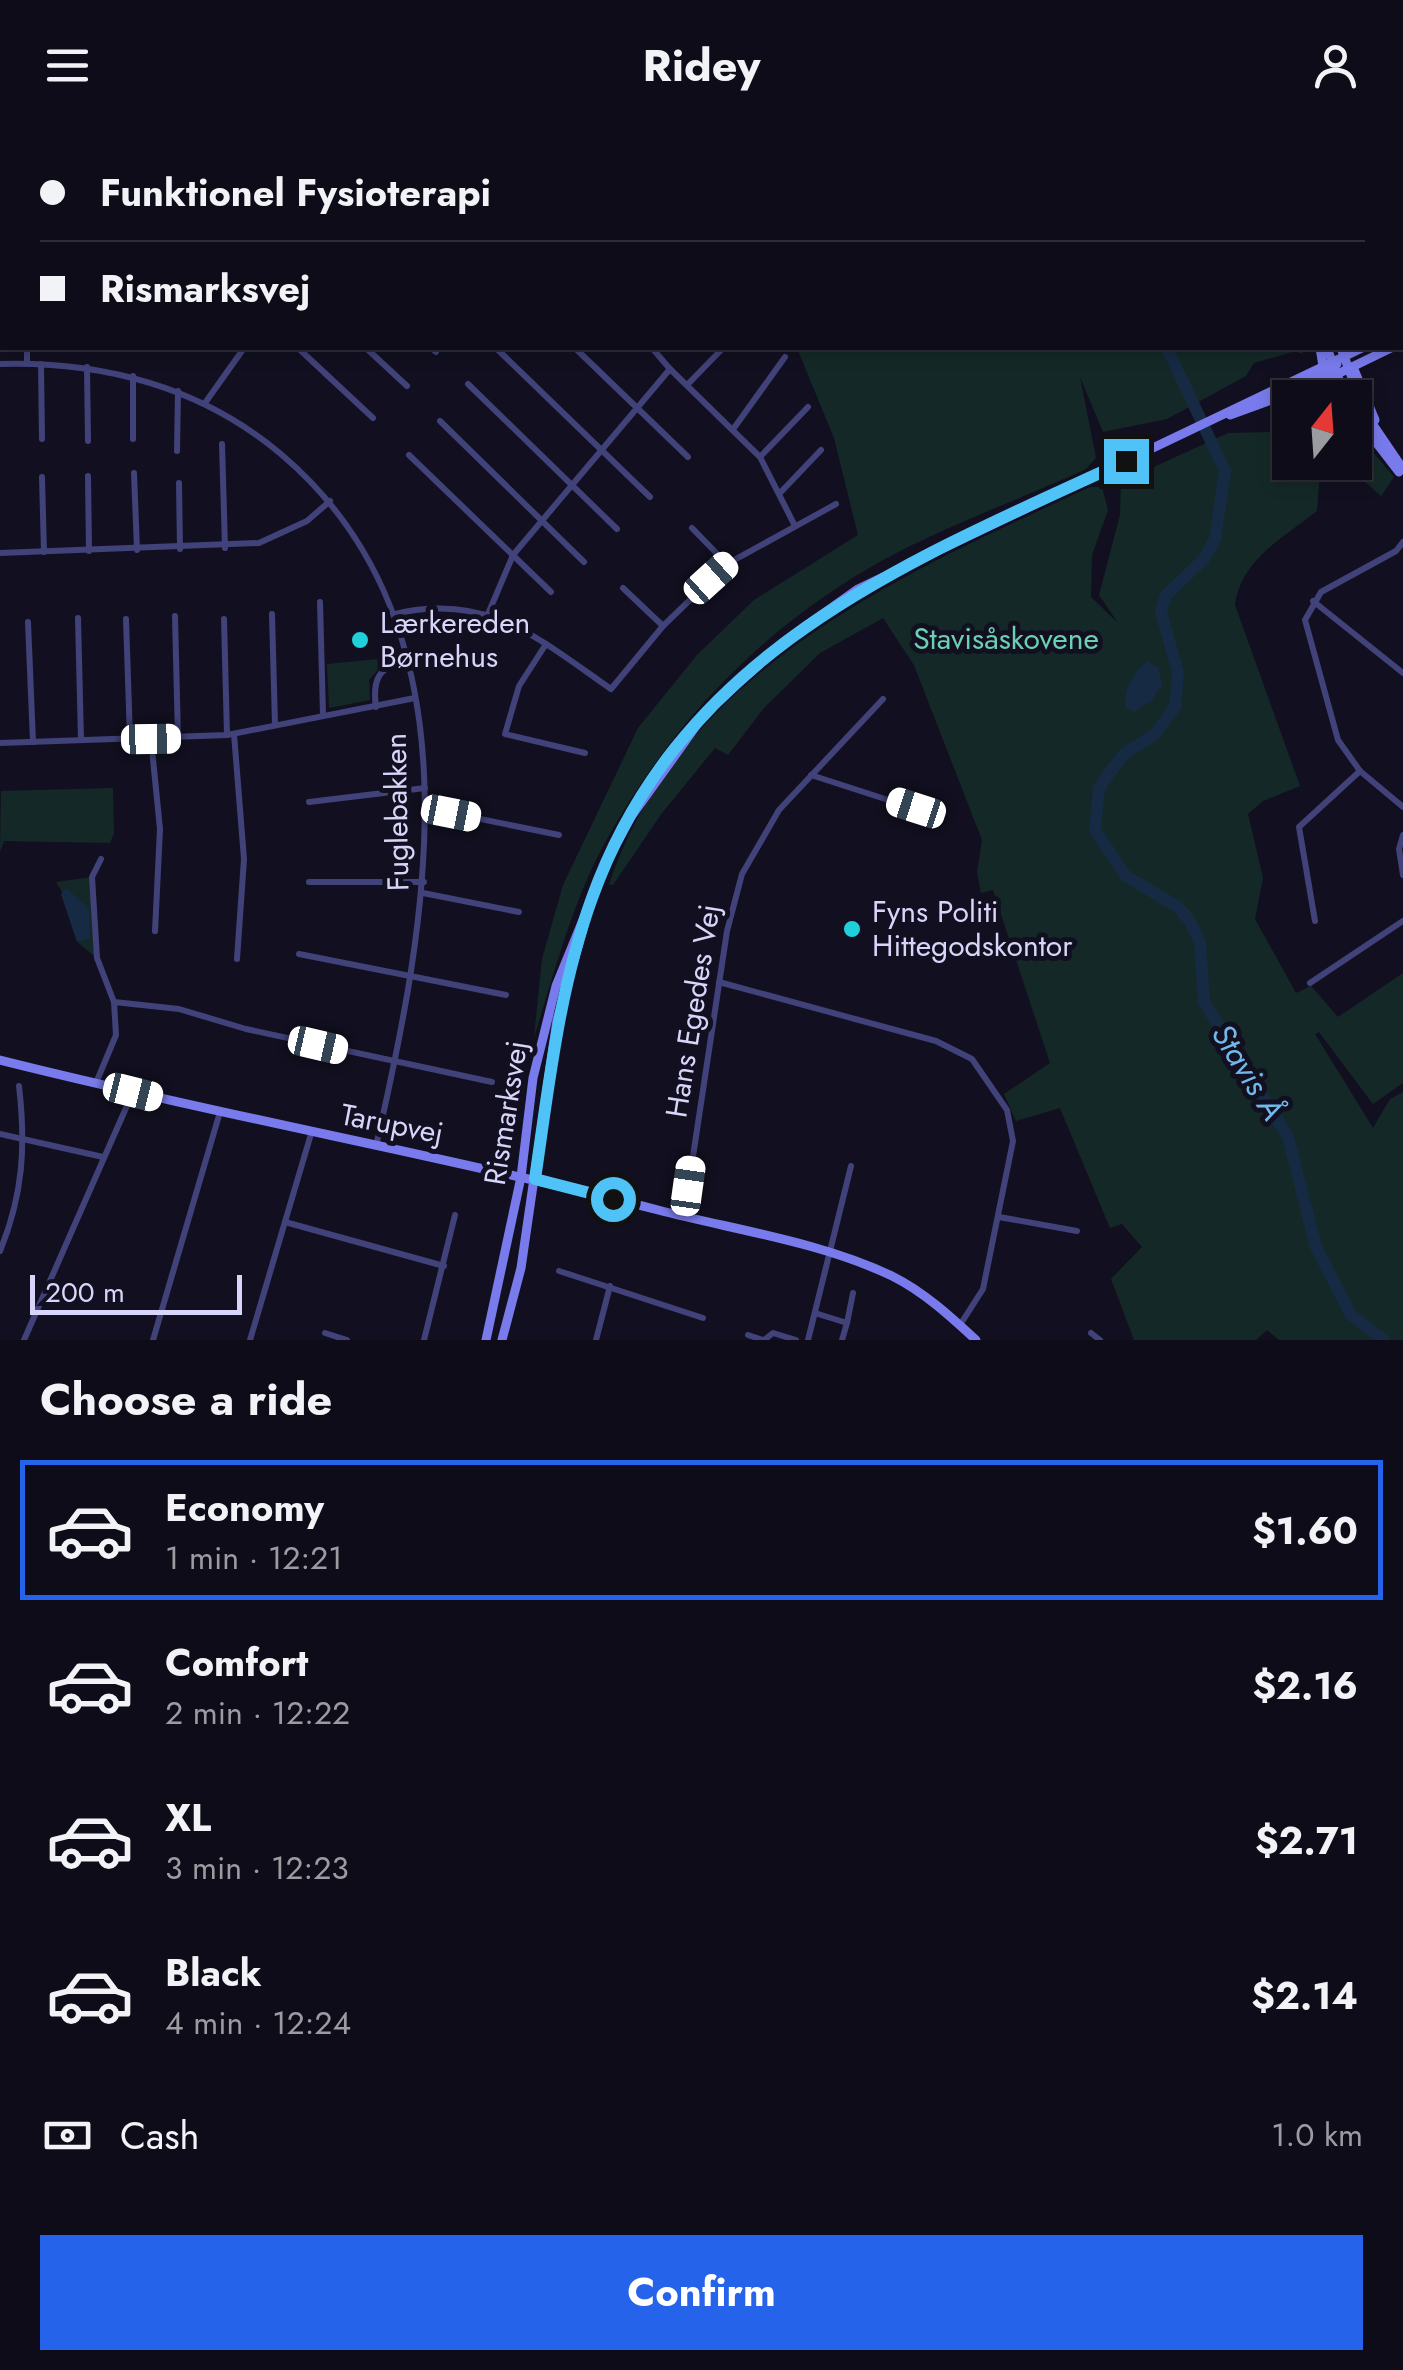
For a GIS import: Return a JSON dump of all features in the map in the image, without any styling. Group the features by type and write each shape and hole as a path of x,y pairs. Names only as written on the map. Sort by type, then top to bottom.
{"main road":[{"path":"1318,380 1339,364 1373,350"},
{"name":"Rismarksvej","path":"486,1340 521,1176 533,1078 556,986 631,817 672,755 726,692 782,643 874,581 1213,421 1339,364 1384,350"},
{"path":"1339,364 1388,450"},
{"name":"Rismarksvej","path":"1213,421 1339,364"},
{"path":"1213,421 1272,405"},
{"path":"1372,429 1403,472"},
{"path":"1372,435 1403,472"},
{"name":"Rismarksvej","path":"502,1340 521,1268 557,1020 592,900"},
{"name":"Tarupvej","path":"0,1060 311,1134 535,1179 832,1254 893,1276 976,1340"}],"street":[{"path":"27,350 27,364"},
{"path":"204,403 243,350"},
{"path":"300,350 373,418"},
{"path":"368,350 407,386"},
{"path":"498,350 650,496"},
{"path":"577,350 688,457"},
{"path":"655,350 760,457 794,524"},
{"path":"688,384 721,350"},
{"path":"734,428 785,357"},
{"name":"Fuglebakken","path":"0,364 86,367 132,376 204,403 267,442 330,501 356,539 395,614 415,698 425,788 424,882 413,978 376,1147"},
{"path":"40,364 42,439"},
{"path":"86,367 88,441"},
{"path":"488,614 513,555 670,369"},
{"path":"132,376 133,439"},
{"path":"468,384 617,529"},
{"path":"177,450 178,391"},
{"path":"760,457 808,408"},
{"path":"440,421 584,562"},
{"path":"222,444 225,548"},
{"path":"780,492 821,450"},
{"path":"409,455 551,592"},
{"path":"134,473 136,550"},
{"path":"88,476 89,551"},
{"path":"42,477 44,552"},
{"path":"179,483 180,549"},
{"path":"0,552 259,544 307,521 330,501"},
{"path":"395,614 439,606 488,614 546,644 612,689 664,626 727,564 836,504"},
{"path":"692,528 727,564"},
{"path":"1403,542 1400,554 1321,592 1313,601 1306,630 1331,724 1360,771 1403,808"},
{"path":"623,588 664,626"},
{"path":"1313,601 1403,673"},
{"path":"320,602 323,714"},
{"path":"272,614 275,725"},
{"path":"175,616 178,738"},
{"path":"78,618 81,740"},
{"path":"126,619 130,739"},
{"path":"224,619 230,735 244,839 236,959"},
{"path":"28,622 32,742"},
{"path":"546,644 519,686 504,734 585,753"},
{"path":"376,707 373,686 380,673 390,664 407,660"},
{"path":"0,742 230,735 415,698"},
{"name":"Hans Egedes Vej","path":"684,1217 718,982 742,874 779,810 883,700"},
{"path":"151,739 160,829 155,931"},
{"path":"1315,920 1309,910 1299,827 1360,771"},
{"path":"811,776 916,808"},
{"path":"309,802 425,788"},
{"path":"425,813 451,813 559,835"},
{"path":"1403,835 1403,875"},
{"path":"96,1083 114,1048 114,1002 96,958 92,877 101,859"},
{"path":"309,882 424,882"},
{"path":"423,893 519,912"},
{"path":"1310,983 1403,921"},
{"path":"299,954 506,995"},
{"path":"718,982 936,1041 972,1059 1008,1110 1013,1142 983,1290 960,1325"},
{"path":"114,1002 179,1008 395,1063 492,1082"},
{"path":"0,1251 22,1180 25,1140 19,1086"},
{"path":"24,1340 133,1092"},
{"path":"153,1340 220,1112"},
{"path":"0,1134 102,1157"},
{"path":"250,1340 311,1134"},
{"path":"808,1340 851,1166"},
{"path":"424,1340 455,1215"},
{"path":"999,1216 1077,1231"},
{"path":"285,1222 444,1266"},
{"path":"559,1271 702,1318"},
{"path":"596,1340 610,1286"},
{"path":"842,1340 853,1293"},
{"path":"815,1313 847,1322"},
{"path":"325,1333 347,1340"},
{"path":"748,1335 763,1340 774,1333 796,1340"},
{"path":"1092,1334 1100,1340"}],"green space":[{"path":"798,350 1305,350 1254,363 1246,376 1167,419 1103,432 1080,377 1096,458 1086,469 890,556 823,598 747,658 682,728 601,850 572,918 534,1037 542,959 563,885 638,728 697,655 754,600 858,535 834,438"},
{"name":"Stavisåskovene","path":"1272,432 1272,480 1319,480 1317,511 1255,562 1239,589 1235,605 1300,786 1263,801 1248,814 1263,878 1255,919 1296,993 1311,986 1338,1017 1403,973 1403,1083 1373,1104 1319,1032 1315,1034 1373,1128 1390,1099 1403,1092 1403,1340 1279,1340 1267,1330 1256,1340 1134,1340 1111,1279 1142,1247 1122,1224 1110,1228 1060,1108 1016,1121 1004,1094 1050,1063 993,890 981,893 977,872 982,840 914,665 883,618 820,653 764,708 728,755 715,748 662,813 613,885 609,884 643,809 688,744 743,687 806,638 874,595 945,556 1090,487 1102,487 1108,510 1092,555 1091,597 1118,623 1099,595 1120,515 1121,482 1228,433"},
{"path":"1372,451 1394,477 1381,496 1363,480 1372,480"},
{"path":"388,658 369,680 370,700 329,708 327,664"},
{"path":"113,788 114,833 110,843 4,841 0,852 1,791"},
{"path":"92,877 97,958 77,942 90,939 56,882"}],"water":[{"path":"1148,662 1158,667 1162,685 1151,701 1134,712 1126,708 1128,688 1138,670"},
{"path":"66,888 89,909 90,939 77,942 61,894"}],"waterway":[{"name":"Stavis Å","path":"1168,350 1225,471 1215,539 1204,559 1166,595 1161,611 1178,673 1175,707 1155,734 1124,754 1108,775 1099,789 1095,830 1126,876 1178,907 1190,921 1200,943 1204,1002 1288,1137 1316,1247 1351,1315 1384,1340"}],"place":[{"name":"Lærkereden Børnehus","path":"360,640"},
{"name":"Fyns Politi Hittegodskontor","path":"852,929"}],"route":[{"path":"613,1199 535,1179 557,1020 592,900 607,861 631,817 672,755 738,681 821,613 858,589 1126,461"}]}
